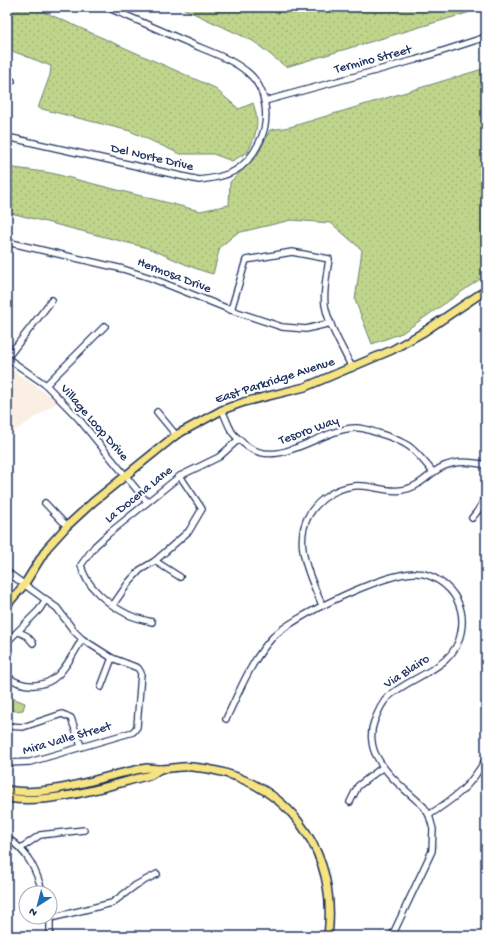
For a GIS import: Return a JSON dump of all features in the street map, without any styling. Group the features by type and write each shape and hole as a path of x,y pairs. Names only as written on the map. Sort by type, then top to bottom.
{"main road":[{"name":"East Parkridge Avenue","path":"7,605 24,585 47,548 68,526 93,502 176,435 222,410 244,402 305,387 392,350 422,333 486,290"},
{"path":"7,790 22,792 55,789 148,768 160,769 191,767 229,774 260,788 285,806 306,832 321,859 330,899 328,936"},
{"path":"7,798 21,800 56,797 151,775 160,769"}],"street":[{"path":"107,7 231,62 247,71 257,85 265,101"},
{"name":"Termino Street","path":"265,101 415,60 486,37"},
{"name":"Del Norte Drive","path":"7,136 198,180 220,178 233,173 255,152 264,133 267,122 265,101"},
{"name":"Hermosa Drive","path":"7,242 123,269 231,310 282,327 306,329 331,323"},
{"path":"231,310 246,260 292,252 329,259 325,295 326,306 331,323 352,368"},
{"path":"7,358 52,300"},
{"path":"46,385 105,326"},
{"name":"Village Loop Drive","path":"7,358 46,385 78,418 147,502"},
{"name":"Tesoro Way","path":"222,410 231,431 249,448 273,455 340,430 356,427 407,443 433,472"},
{"path":"157,412 176,435"},
{"name":"La Docena Lane","path":"113,605 94,589 83,574 81,565 95,546 180,476 219,457 239,439"},
{"path":"322,605 304,559 302,543 304,525 310,513 319,502 341,488 361,486 385,490 402,490 416,486 433,472 447,465 458,462 470,461 486,465"},
{"path":"152,622 127,614 113,605 129,582 140,570 155,561 188,531 202,509 180,476"},
{"path":"472,518 480,510 485,500 486,492"},
{"path":"45,504 68,526"},
{"path":"155,561 180,577"},
{"path":"7,572 57,608 74,631 82,639 112,658 101,687"},
{"name":"Via Blairo","path":"226,719 251,669 272,638 289,623 322,605 391,578 416,572 432,577 447,586 457,600 461,612 462,626 460,640 454,651 444,662 386,698 378,711 372,728 372,741 376,755 383,767 424,807 429,815 433,834 432,851 392,936"},
{"path":"7,642 19,632 39,610 46,599"},
{"path":"19,632 27,636 33,643"},
{"path":"7,676 24,685 38,684 51,680 58,676 82,639"},
{"name":"Mira Valle Street","path":"7,763 30,762 80,746 133,732 137,727 141,673 138,668 112,658"},
{"path":"7,726 23,727 62,714 71,718 80,746"},
{"path":"429,815 457,797 470,784 486,759"},
{"path":"350,802 358,786 383,767"},
{"path":"21,848 40,835 84,830"},
{"path":"7,838 21,848 32,863 40,885"},
{"path":"58,916 71,914 112,903 136,885 157,874"},
{"path":"50,925 50,936"}],"shaded area":[{"path":"7,366 58,402 7,436"}],"green space":[{"path":"7,7 33,7 213,87 239,109 253,103 257,122 254,139 248,152 232,161 213,154 180,154 130,131 38,108 50,75 51,66 7,49"},
{"path":"180,7 478,7 467,13 286,67 253,41"},
{"path":"486,68 486,275 402,333 372,344 355,300 362,250 331,223 291,220 237,233 220,247 213,274 144,247 7,212 7,167 51,173 200,211 229,205 230,182 257,156 270,130 290,127"},
{"path":"7,696 25,703 23,710 15,711 7,709"}]}
